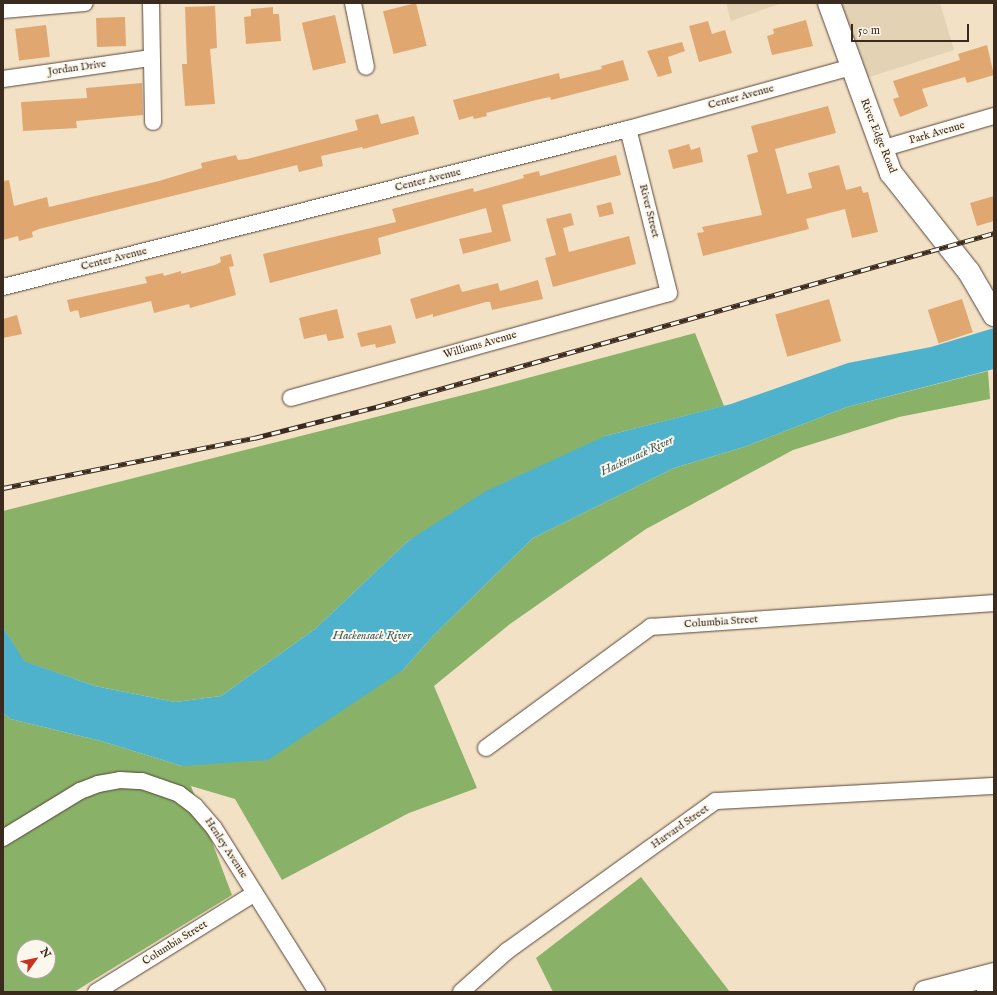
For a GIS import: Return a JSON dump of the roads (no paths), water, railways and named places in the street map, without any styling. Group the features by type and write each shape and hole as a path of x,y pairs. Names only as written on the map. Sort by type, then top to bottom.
{"main road":[{"name":"River Edge Road","path":"829,3 891,173 969,272 994,315"},
{"path":"925,992 987,982"}],"street":[{"path":"3,10 80,3"},
{"path":"151,3 150,58 152,122"},
{"path":"353,3 366,67"},
{"name":"Jordan Drive","path":"3,79 150,58"},
{"name":"Center Avenue","path":"3,287 628,129 852,67"},
{"name":"Park Avenue","path":"881,149 994,116"},
{"name":"River Street","path":"628,129 669,293"},
{"name":"Williams Avenue","path":"291,398 669,293"},
{"name":"Columbia Street","path":"486,748 651,627 994,603"},
{"name":"Henley Avenue","path":"3,838 80,791 98,784 120,780 152,783 179,794 208,819 317,992"},
{"name":"Harvard Street","path":"461,992 507,951 716,801 994,786"},
{"name":"Columbia Street","path":"96,992 255,893"}],"water":[{"name":"Hackensack River","path":"994,328 994,369 847,407 744,447 674,468 533,538 433,636 403,670 268,760 182,766 101,741 11,719 3,713 3,627 24,661 95,686 175,702 221,696 315,629 408,541 486,491 605,436 731,404 848,363 931,347"}],"railway":[{"path":"3,488 254,438 376,407 994,233"}]}
